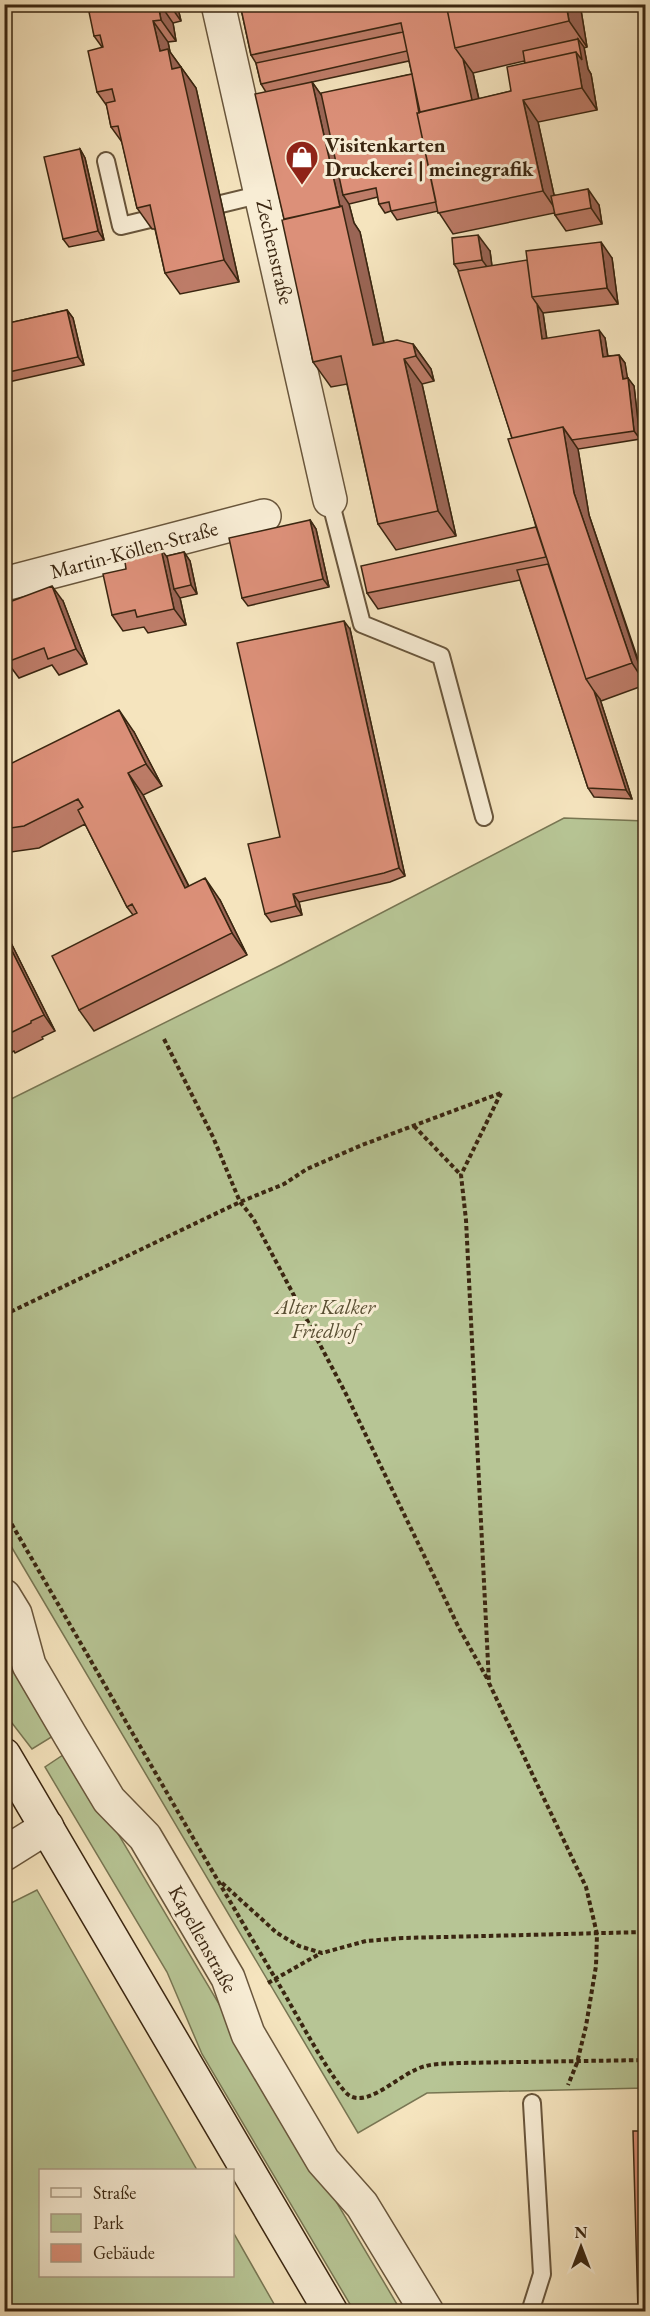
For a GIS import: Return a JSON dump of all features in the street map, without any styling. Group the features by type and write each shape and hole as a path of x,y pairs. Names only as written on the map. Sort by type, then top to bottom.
{"street":[{"name":"Zechenstraße","path":"218,4 330,500"},
{"name":"Martin-Köllen-Straße","path":"4,584 264,516"},
{"name":"Kapellenstraße","path":"4,1596 15,1614 29,1665 109,1800 145,1837 228,1978 248,2034 323,2162 362,2205 427,2312"},
{"path":"4,1755 332,2312"},
{"path":"4,1854 46,1827"}],"lane":[{"path":"106,161 121,226 150,219"},
{"path":"221,204 261,194"},
{"path":"330,500 362,624 441,656 484,817"},
{"path":"530,2312 542,2274 532,2103"}],"path":[{"path":"164,1039 213,1137 240,1202 253,1218 345,1392 443,1597 489,1683 586,1887 597,1934 596,1966 577,2063 567,2085"},
{"path":"4,1315 240,1202 284,1184 307,1169 362,1145 501,1093 461,1175 466,1220 489,1683"},
{"path":"414,1126 461,1175"},
{"path":"4,1511 275,1979 345,2093 357,2098 371,2097 393,2081 427,2066 458,2063 577,2063 645,2060"},
{"path":"217,1878 277,1933 299,1946 322,1953"},
{"path":"236,2001 322,1953 366,1941 403,1938 645,1932"}],"green space":[{"name":"Alter Kalker Friedhof","path":"564,818 645,821 645,2088 427,2093 358,2133 5,1536 5,1102 281,965"},
{"path":"4,1641 58,1733 32,1749 5,1714"},
{"path":"69,1751 401,2311 354,2311 202,2054 167,1972 45,1767"},
{"path":"37,1890 196,2169 39,2169 39,2277 234,2277 234,2234 278,2311 5,2311 5,1906"}],"building":[{"path":"93,4 158,4 161,20 153,21 160,51 168,49 172,69 181,67 224,260 165,273 150,205 137,208 118,126 111,127 106,103 115,101 112,89 97,92 88,51 103,47 100,35 94,36 89,12 94,10"},
{"path":"240,4 446,4 455,48 463,59 472,100 420,112 401,23 251,55"},
{"path":"446,4 566,4 569,21 455,48"},
{"path":"403,32 407,51 261,84 256,63"},
{"path":"578,39 582,60 576,52 525,63 523,51"},
{"path":"576,52 582,88 523,100 543,191 438,213 417,113 511,91 507,67"},
{"path":"412,74 419,113 417,113 436,202 391,211 389,202 379,204 376,188 343,195 321,93"},
{"path":"312,82 340,207 284,219 255,94"},
{"path":"80,149 98,231 63,239 44,157"},
{"path":"588,189 591,208 555,215 551,196"},
{"path":"342,206 373,345 397,340 413,344 416,356 404,359 438,511 378,524 341,356 313,362 282,220"},
{"path":"478,235 482,260 454,264 452,238"},
{"path":"601,242 607,288 532,297 526,251"},
{"path":"527,260 532,297 537,304 542,339 599,330 603,357 619,355 623,379 628,378 634,431 572,440 563,427 512,438 458,271"},
{"path":"67,310 78,357 4,373 4,324"},
{"path":"563,427 574,493 632,663 586,679 508,439"},
{"path":"310,520 323,579 242,598 229,538"},
{"path":"536,527 546,557 367,593 361,566"},
{"path":"161,549 174,609 137,617 135,610 112,615 103,574 126,569 124,555"},
{"path":"184,552 191,585 174,589 167,556"},
{"path":"548,564 586,679 594,691 626,790 588,788 517,570"},
{"path":"52,586 76,649 48,659 44,648 7,662 4,654 4,604"},
{"path":"344,621 399,868 293,894 296,906 265,914 248,844 280,837 237,643"},
{"path":"119,710 146,764 128,773 185,888 205,878 232,933 79,1010 52,956 137,913 132,904 127,907 78,810 83,807 78,799 24,826 4,829 4,767"},
{"path":"4,935 44,1015 4,1036"},
{"path":"633,2131 645,2131 645,2312 638,2312"}],"place":[{"name":"Visitenkarten Druckerei | meinegrafik","path":"302,186"}]}
